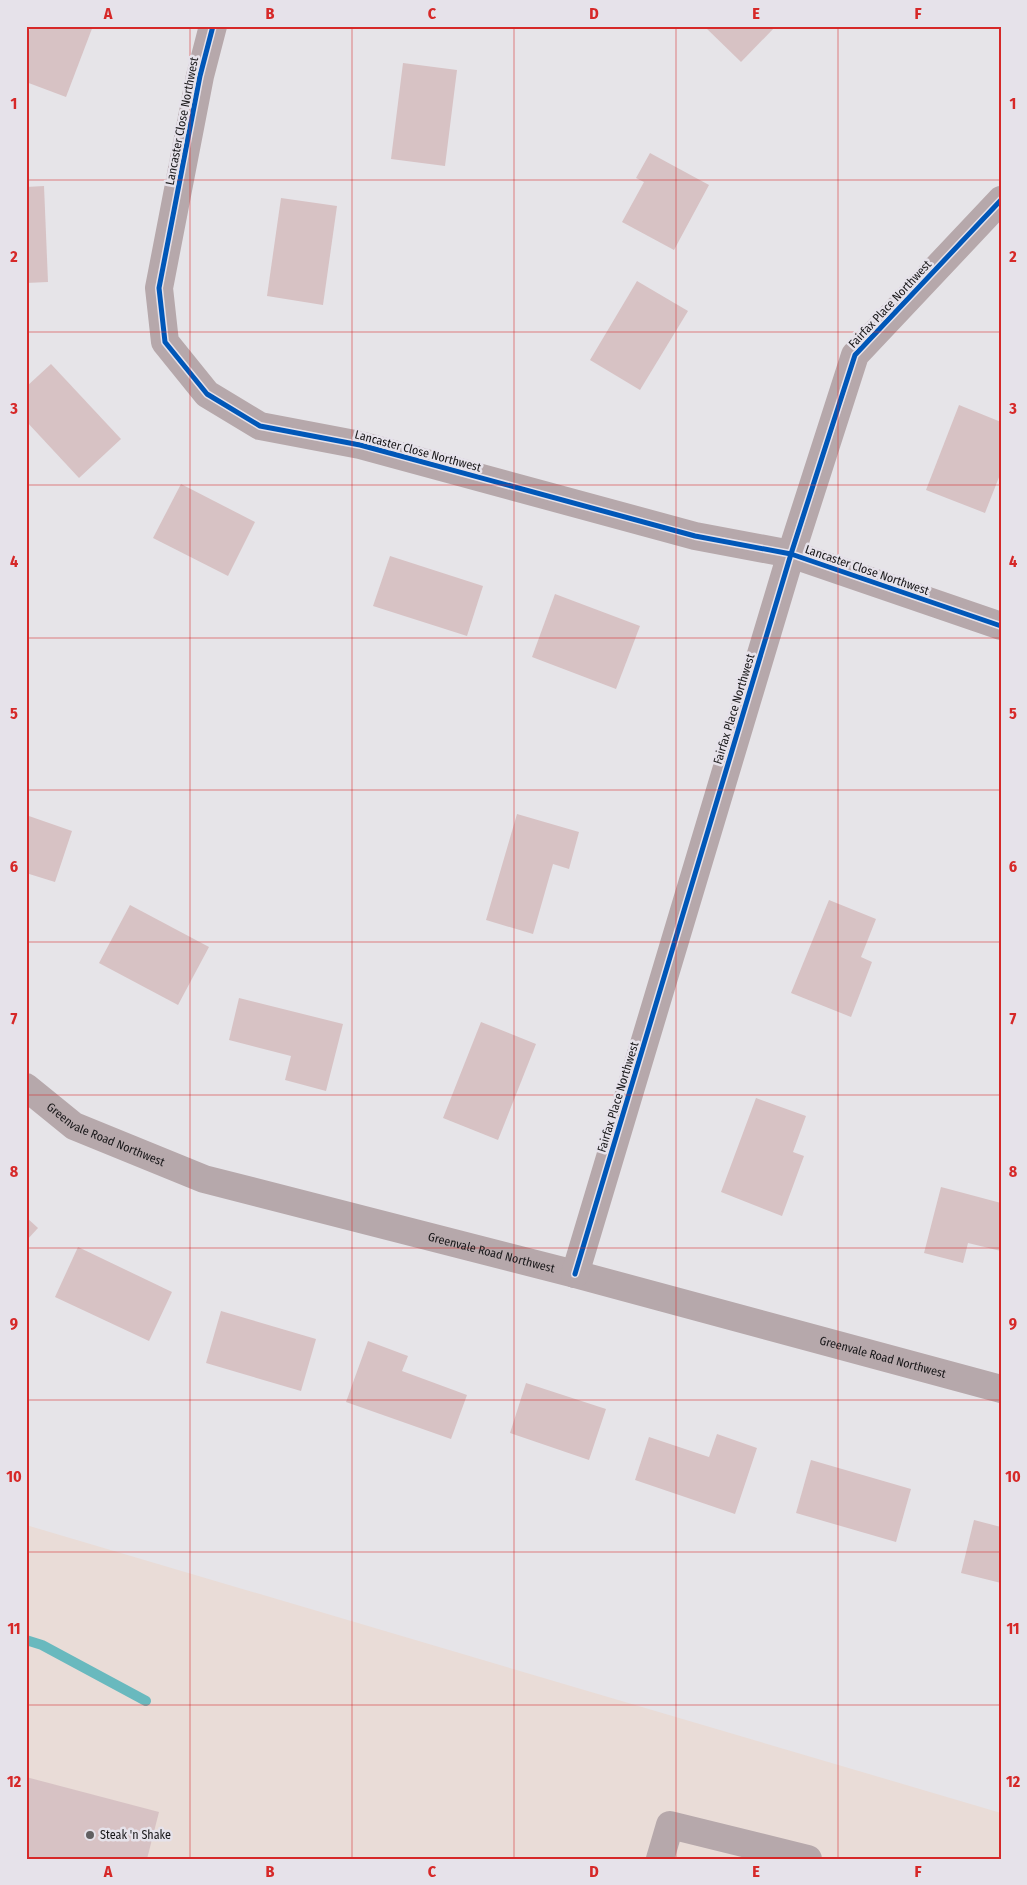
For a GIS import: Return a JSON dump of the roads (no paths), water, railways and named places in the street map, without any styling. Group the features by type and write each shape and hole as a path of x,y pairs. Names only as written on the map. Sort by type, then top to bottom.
{"street":[{"name":"Lancaster Close Northwest","path":"213,26 200,76 159,288 165,342 207,394 260,426 360,445 695,536 791,554 1001,626"},
{"name":"Fairfax Place Northwest","path":"575,1274 791,554 855,355 1001,200"},
{"name":"Greenvale Road Northwest","path":"26,1087 74,1126 204,1180 575,1274 1001,1389"},
{"path":"660,1859 670,1825 808,1859"}],"waterway":[{"path":"26,1640 42,1645 146,1701"}],"place":[{"name":"Steak 'n Shake","path":"90,1835"}]}
